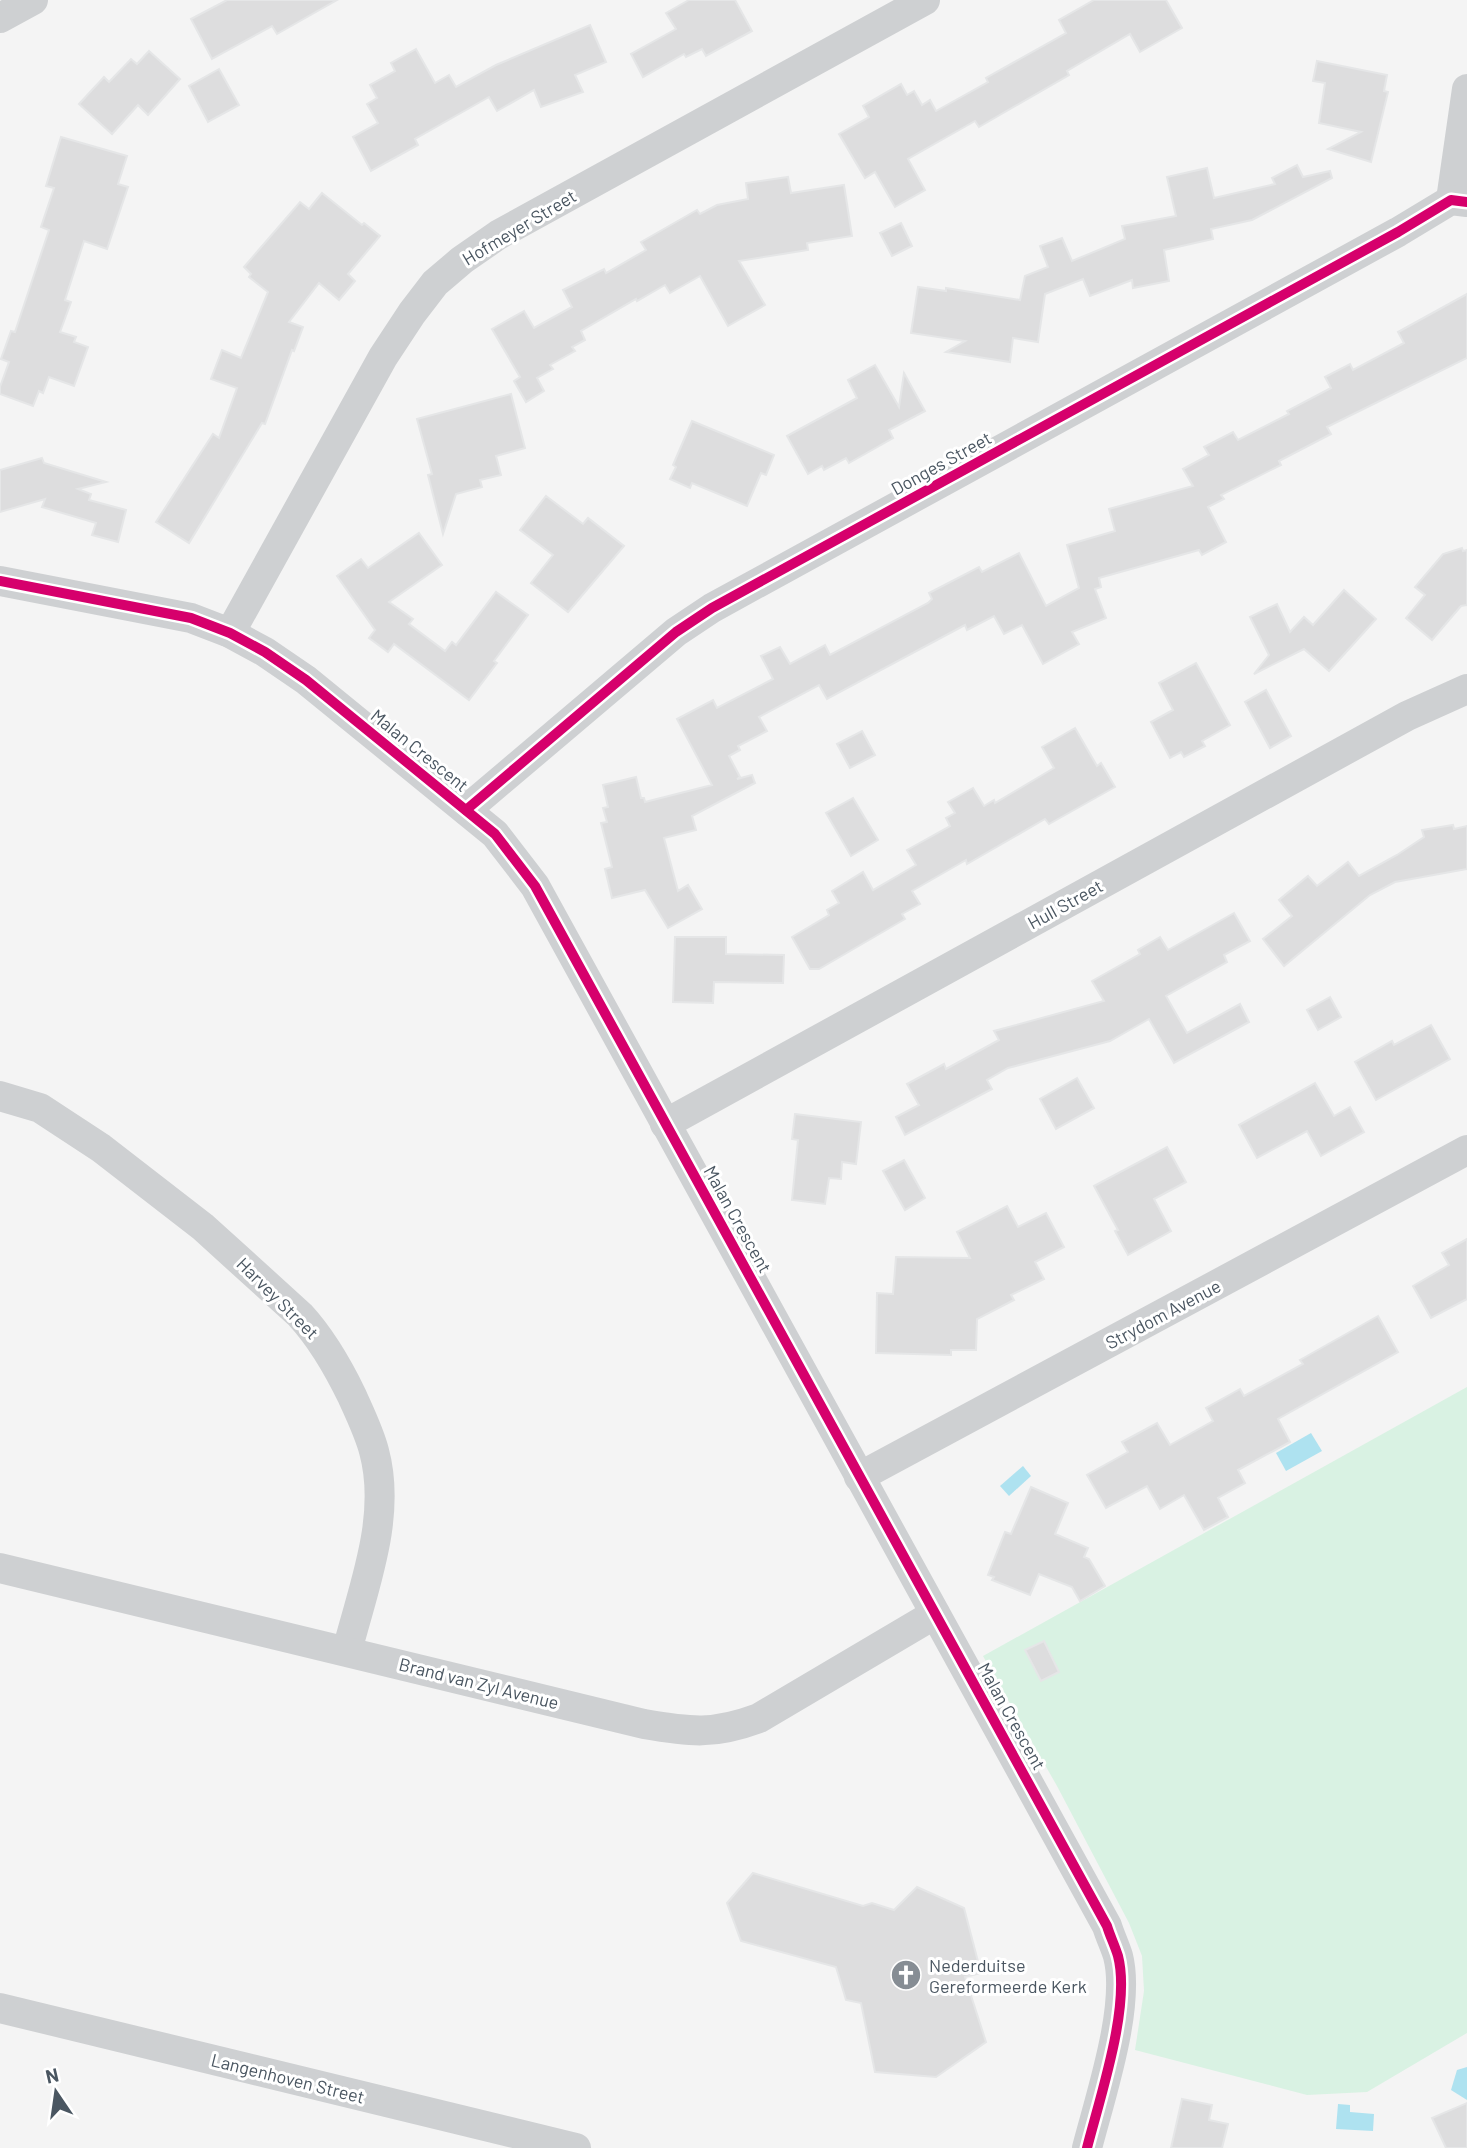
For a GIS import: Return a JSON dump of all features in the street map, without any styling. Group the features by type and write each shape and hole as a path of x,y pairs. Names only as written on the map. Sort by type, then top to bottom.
{"street":[{"path":"0,18 33,0"},
{"name":"Hofmeyer Street","path":"230,633 383,357 435,283 498,235 925,0"},
{"path":"1459,201 1467,89"},
{"name":"Donges Street","path":"466,810 676,632 712,608 1459,201"},
{"name":"Malan Crescent","path":"0,581 191,618 230,633 306,680 495,834 535,886 1107,1926 1118,1957 1122,1992 1087,2148"},
{"name":"Hull Street","path":"665,1124 1394,722 1444,697 1467,689"},
{"name":"Harvey Street","path":"0,1096 40,1108 63,1122 203,1227 300,1315 315,1331 331,1356 374,1451 379,1482 379,1511 374,1548 347,1651"},
{"name":"Strydom Avenue","path":"859,1477 1467,1150"},
{"name":"Brand van Zyl Avenue","path":"0,1568 644,1724 699,1732 730,1729 759,1718 935,1614"},
{"name":"Langenhoven Street","path":"0,2008 514,2141 576,2148"}],"green space":[{"path":"1467,1387 1467,2033 1367,2092 1307,2095 1135,2050 1144,1991 1142,1956 1129,1923 1057,1786 983,1656"}],"water":[{"path":"1311,1433 1322,1451 1286,1471 1276,1453"},
{"path":"1023,1466 1031,1476 1009,1496 1000,1486"},
{"path":"1467,2067 1467,2100 1451,2090 1457,2070"},
{"path":"1338,2104 1350,2105 1350,2112 1374,2114 1373,2131 1336,2129"}],"building":[{"path":"227,0 337,0 277,34 272,26 212,59 191,19"},
{"path":"689,0 735,0 752,31 706,56 702,49 686,57 684,54 643,77 631,54 676,29 666,13"},
{"path":"1094,0 1166,0 1182,28 1140,52 1130,34 1067,71 1069,75 979,127 975,121 908,159 925,190 895,207 875,172 865,178 839,134 869,117 863,106 901,84 907,95 914,91 922,105 930,100 936,111 988,82 986,78 1066,33 1059,20"},
{"path":"590,25 606,62 575,75 583,92 541,107 534,90 497,111 489,97 415,139 418,145 371,171 353,137 378,123 367,104 377,98 370,85 395,71 391,63 416,49 435,83 449,75 456,87 496,65"},
{"path":"149,51 180,79 148,115 138,105 112,134 79,104 104,77 109,82 131,59 137,64"},
{"path":"1317,61 1387,75 1384,91 1388,92 1371,162 1328,149 1361,132 1319,123 1325,83 1313,81"},
{"path":"219,69 239,105 208,122 189,86"},
{"path":"61,137 127,156 118,184 128,187 107,249 84,241 65,300 71,302 60,332 76,337 74,342 88,347 74,386 49,377 43,393 39,391 33,406 0,394 9,362 1,359 11,331 15,332 49,230 41,227 54,188 46,186"},
{"path":"1297,165 1303,177 1330,171 1332,178 1252,220 1211,229 1213,239 1164,250 1169,281 1133,288 1132,280 1090,296 1083,279 1045,294 1038,342 1013,338 1010,362 946,352 965,341 911,333 918,287 946,291 946,288 1020,300 1025,276 1048,267 1040,246 1062,238 1072,261 1125,239 1122,226 1176,216 1167,177 1207,168 1214,198 1275,184 1272,178"},
{"path":"788,177 791,193 844,185 852,236 807,243 808,250 739,261 765,305 728,326 700,276 670,293 665,285 637,301 636,299 581,331 585,340 572,347 575,351 550,365 553,369 537,378 544,391 526,402 514,381 520,377 492,329 524,311 534,328 572,307 563,290 604,269 606,273 646,250 641,242 697,210 700,214 717,205 748,199 746,183"},
{"path":"322,193 380,236 348,274 355,281 339,300 319,283 289,322 303,327 265,424 262,423 189,543 156,522 213,434 219,438 237,388 211,379 222,350 241,358 268,292 249,277 251,274 244,267 300,202 309,209"},
{"path":"901,223 912,246 892,256 880,233"},
{"path":"1467,294 1467,358 1327,427 1331,434 1279,461 1281,465 1221,495 1224,499 1208,507 1226,542 1202,555 1199,550 1099,578 1101,587 1095,589 1106,618 1072,632 1079,644 1043,664 1022,625 1004,634 994,616 967,630 965,625 827,699 819,685 759,717 767,731 738,746 740,750 729,756 740,777 737,779 752,775 755,783 692,816 696,830 664,838 678,891 688,885 702,909 668,928 645,890 612,898 605,869 612,867 601,823 607,822 603,808 608,807 603,785 636,777 641,798 644,798 645,802 712,785 677,719 713,700 717,708 773,679 761,656 780,647 790,664 825,645 830,655 928,603 932,599 929,593 979,567 982,572 1019,553 1046,606 1079,588 1067,545 1115,531 1109,509 1193,486 1183,469 1209,455 1204,447 1233,432 1238,440 1289,414 1287,411 1331,388 1325,377 1350,364 1353,370 1404,343 1398,332"},
{"path":"875,365 899,407 904,373 925,411 889,430 893,438 849,463 846,458 824,470 822,466 808,474 787,436 857,398 848,380"},
{"path":"511,394 525,448 496,456 501,475 480,480 482,487 456,494 443,534 428,475 432,474 417,419"},
{"path":"692,421 774,455 766,475 761,473 747,506 692,483 690,488 670,479 676,467 673,465"},
{"path":"42,458 44,463 106,482 78,489 91,494 89,500 126,510 118,542 92,535 96,523 42,507 45,499 0,512 0,470"},
{"path":"546,496 583,524 588,518 624,546 568,612 531,583 553,555 520,530"},
{"path":"419,533 442,565 389,602 413,619 409,624 445,651 452,642 456,645 496,592 528,615 469,700 394,644 388,652 369,638 375,630 337,576 361,559 368,568"},
{"path":"1462,548 1463,551 1467,550 1467,605 1461,606 1432,640 1406,618 1425,595 1415,587 1443,554"},
{"path":"1344,590 1376,619 1329,671 1304,649 1254,674 1269,655 1250,617 1277,604 1290,632 1304,617 1313,625"},
{"path":"1196,663 1230,725 1202,741 1205,746 1184,757 1181,752 1170,758 1151,722 1173,710 1159,683"},
{"path":"1266,690 1291,736 1270,748 1245,702"},
{"path":"1075,728 1097,766 1101,763 1115,787 1049,824 1045,819 967,864 966,860 912,891 920,904 902,914 905,919 819,969 810,969 792,937 829,915 827,910 839,903 832,891 863,872 873,890 916,865 907,850 950,826 946,818 955,813 948,802 973,788 984,806 994,800 995,803 1054,768 1042,747"},
{"path":"862,731 875,755 850,768 837,744"},
{"path":"853,798 878,840 851,856 826,813"},
{"path":"1453,825 1454,829 1467,826 1467,869 1395,882 1370,895 1284,966 1263,939 1292,916 1279,900 1308,876 1317,886 1348,862 1359,876 1424,837 1422,830"},
{"path":"1234,913 1250,941 1224,955 1227,962 1166,996 1187,1033 1240,1004 1249,1022 1174,1063 1149,1019 1110,1041 1008,1068 987,1080 992,1089 905,1135 896,1117 919,1105 907,1084 944,1064 946,1069 999,1040 994,1031 1104,1001 1092,981 1140,954 1138,950 1160,937 1168,950"},
{"path":"675,937 726,937 726,954 784,955 783,983 714,982 713,1003 673,1002"},
{"path":"1330,997 1341,1017 1318,1030 1307,1010"},
{"path":"1431,1025 1450,1059 1376,1100 1355,1062 1392,1041 1394,1045"},
{"path":"1077,1078 1094,1108 1056,1129 1040,1099"},
{"path":"1315,1083 1334,1116 1350,1107 1364,1132 1321,1156 1307,1131 1257,1158 1239,1125"},
{"path":"795,1114 861,1122 856,1164 842,1162 841,1179 829,1178 825,1204 792,1200 798,1140 792,1139"},
{"path":"1167,1147 1186,1182 1154,1199 1171,1231 1128,1255 1094,1186"},
{"path":"904,1160 925,1198 905,1210 883,1171"},
{"path":"1007,1206 1018,1227 1046,1213 1064,1247 1035,1262 1044,1279 1011,1295 1014,1300 977,1319 976,1350 951,1350 951,1355 876,1353 877,1293 893,1294 896,1257 970,1258 957,1232"},
{"path":"1467,1239 1467,1299 1431,1318 1413,1286 1449,1265 1442,1253"},
{"path":"1378,1316 1398,1352 1278,1419 1290,1442 1238,1470 1245,1483 1218,1498 1228,1517 1204,1530 1184,1495 1160,1509 1147,1486 1106,1508 1087,1475 1128,1452 1122,1442 1157,1423 1170,1445 1213,1421 1206,1408 1240,1389 1244,1396 1303,1364 1300,1360"},
{"path":"1031,1487 1068,1503 1055,1534 1088,1548 1084,1557 1089,1559 1105,1586 1080,1601 1072,1587 1039,1574 1030,1595 992,1580 994,1577 988,1575 1005,1532 1011,1534"},
{"path":"1044,1641 1059,1672 1041,1681 1025,1650"},
{"name":"Nederduitse Gereformeerde Kerk","path":"753,1873 863,1906 872,1903 894,1910 917,1887 964,1908 981,1973 965,1977 986,2042 936,2077 875,2072 861,2003 846,2000 836,1967 741,1941 727,1903"},
{"path":"1182,2099 1212,2105 1209,2120 1228,2124 1222,2148 1171,2148"},
{"path":"1467,2103 1467,2148 1446,2148 1432,2118"}],"cycle path":[{"path":"466,810 676,632 712,608 1398,232 1451,200 1467,202"},
{"path":"0,581 191,618 230,633 265,652 306,680 495,834 535,886 1107,1926 1118,1956 1120,2000 1112,2052 1087,2148"}],"place":[{"name":"Nederduitse Gereformeerde Kerk","path":"906,1975"}]}
